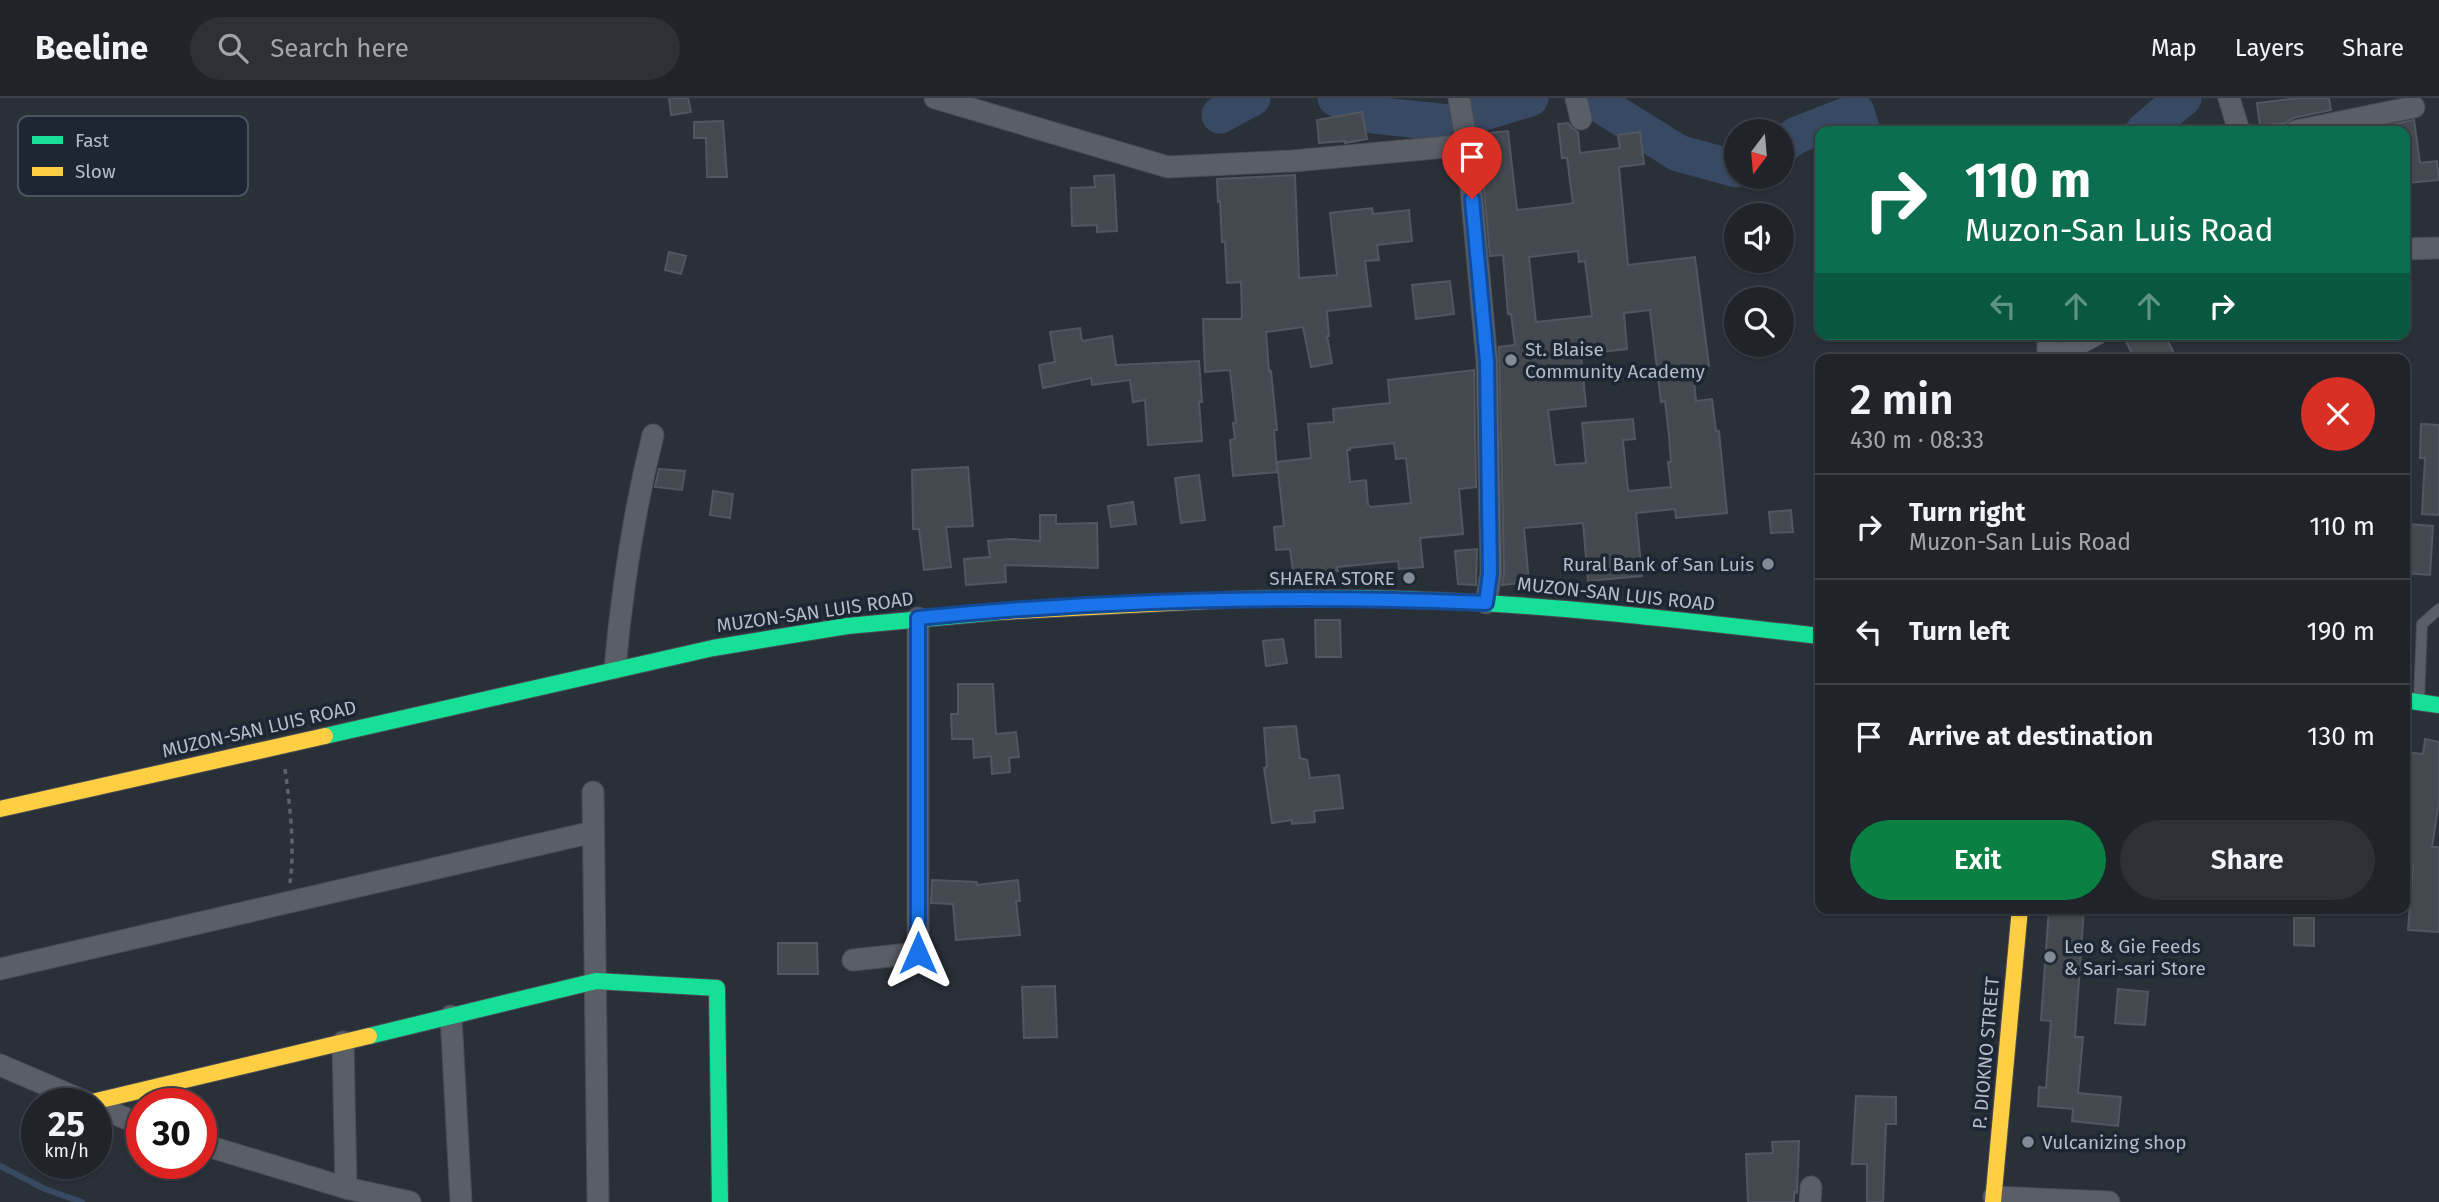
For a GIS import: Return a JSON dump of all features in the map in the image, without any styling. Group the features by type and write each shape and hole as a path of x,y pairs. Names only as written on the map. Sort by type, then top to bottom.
{"main road":[{"name":"MUZON-SAN LUIS ROAD","path":"0,809 282,747 615,668 780,636 918,618 1005,610 1230,600 1400,599 1590,611 1815,635"},
{"path":"2412,701 2439,705"},
{"name":"P. DIOKNO STREET","path":"1993,1199 2019,914"},
{"path":"178,1088 344,1042 596,981 717,988 720,1202"}],"street":[{"path":"935,98 1168,167 1293,161 1466,137"},
{"path":"1459,98 1466,137 1487,362 1490,573 1486,603"},
{"path":"2229,98 2237,126"},
{"path":"2321,126 2414,107"},
{"path":"2410,248 2439,247"},
{"path":"2059,354 2086,340"},
{"path":"615,668 620,615 653,435"},
{"path":"853,960 918,953 918,618"},
{"path":"593,792 598,1202"},
{"path":"0,969 593,832"},
{"path":"451,1016 461,1202"},
{"path":"344,1042 346,1188"},
{"path":"0,1065 53,1088"},
{"path":"217,1149 346,1188 410,1202"},
{"path":"1993,1199 2109,1202"}],"lane":[{"path":"2412,701 2422,624 2439,609"}],"path":[{"path":"282,747 293,822 294,853 287,903"}],"building":[{"path":"669,98 688,98 691,112 671,115"},
{"path":"2298,98 2329,98 2331,110 2293,118 2286,123 2260,126 2257,103"},
{"path":"1362,112 1367,139 1345,143 1319,143 1317,120"},
{"path":"2414,120 2420,163 2437,161 2439,180 2410,183 2410,126 2385,126"},
{"path":"723,121 727,177 707,177 706,138 694,138 694,122"},
{"path":"1568,123 1578,132 1580,153 1620,148 1618,135 1640,132 1644,164 1619,167 1628,265 1695,257 1709,366 1693,368 1696,401 1712,399 1716,431 1719,431 1727,513 1676,518 1675,509 1636,513 1642,576 1588,581 1583,523 1524,528 1529,582 1502,585 1504,573 1499,347 1515,345 1511,314 1508,314 1503,255 1490,256 1479,134 1508,131 1517,210 1568,204 1573,203 1567,158 1562,158 1558,124","holes":["1578,251 1579,262 1585,261 1592,316 1536,322 1529,257","1650,310 1661,402 1665,401 1671,487 1628,491 1623,440 1635,439 1633,419 1582,423 1586,463 1555,465 1548,410 1586,406 1581,354 1627,349 1624,313"]},
{"path":"1114,175 1117,231 1097,232 1097,225 1072,226 1071,188 1095,187 1094,176"},
{"path":"1295,175 1299,278 1337,275 1330,213 1372,208 1373,214 1409,210 1412,241 1377,245 1379,260 1365,261 1371,306 1327,311 1327,336 1332,363 1311,367 1303,327 1266,332 1277,430 1274,430 1277,472 1233,476 1230,440 1235,439 1233,423 1236,423 1230,370 1205,372 1203,319 1241,319 1242,316 1241,282 1227,283 1217,179"},
{"path":"669,252 686,256 681,274 665,270"},
{"path":"1450,281 1454,314 1416,319 1412,285"},
{"path":"1080,328 1082,341 1112,336 1116,365 1199,361 1202,441 1148,445 1145,400 1133,402 1130,380 1092,385 1091,378 1043,388 1039,365 1055,362 1050,332"},
{"path":"2125,340 2167,340 2174,353 2172,354 2132,354"},
{"path":"1474,370 1476,487 1459,489 1463,534 1420,538 1423,567 1399,569 1398,561 1337,567 1338,571 1322,573 1321,568 1293,572 1290,549 1276,550 1274,527 1284,526 1277,462 1311,458 1308,424 1334,422 1333,409 1390,403 1388,380","holes":["1394,443 1396,459 1406,458 1411,503 1371,507 1368,505 1366,480 1350,482 1347,450"]},
{"path":"2421,424 2439,425 2439,515 2422,514 2425,458 2420,458"},
{"path":"968,467 973,526 946,527 951,567 924,570 919,529 913,529 912,470"},
{"path":"659,469 685,471 682,490 655,487"},
{"path":"1199,475 1205,520 1181,523 1175,478"},
{"path":"713,491 733,494 730,518 710,515"},
{"path":"1133,502 1136,524 1111,527 1108,506"},
{"path":"1791,510 1793,532 1771,533 1769,512"},
{"path":"1040,515 1056,515 1056,524 1097,523 1098,568 1005,565 1006,582 966,585 964,559 990,557 988,541 1040,541"},
{"path":"2410,524 2433,526 2430,575 2410,573"},
{"path":"1477,549 1476,585 1458,584 1455,551"},
{"path":"1315,620 1340,620 1341,657 1316,657"},
{"path":"1283,639 1287,663 1266,666 1263,641"},
{"path":"958,684 993,684 996,734 1016,732 1019,757 1009,758 1010,772 992,774 991,756 974,758 973,739 952,739 951,714 958,714"},
{"path":"1296,726 1300,758 1307,760 1310,778 1339,775 1343,808 1314,811 1315,822 1292,824 1292,820 1272,823 1264,768 1267,767 1264,728"},
{"path":"2425,739 2439,742 2439,802 2432,847 2439,847 2439,932 2408,930 2413,866 2410,866 2410,753 2423,754"},
{"path":"932,880 977,882 977,885 1018,880 1020,901 1016,901 1020,935 956,940 953,904 931,903"},
{"path":"2049,914 2084,914 2075,1037 2083,1037 2078,1093 2121,1097 2118,1126 2072,1121 2073,1109 2038,1106 2039,1087 2046,1088 2051,1021 2041,1020"},
{"path":"2294,918 2314,918 2314,946 2294,945"},
{"path":"778,943 817,943 818,974 778,974"},
{"path":"1055,986 1057,1037 1024,1038 1022,987"},
{"path":"2118,989 2148,992 2145,1025 2115,1023"},
{"path":"1856,1096 1896,1097 1896,1124 1886,1124 1883,1202 1867,1202 1867,1164 1852,1164"},
{"path":"1799,1141 1797,1193 1794,1192 1794,1202 1748,1202 1746,1154 1773,1153 1772,1142"}],"waterway":[{"path":"1220,115 1252,98"},
{"path":"1336,98 1373,115 1449,123 1530,98"},
{"path":"1583,98 1592,99 1678,153 1724,166"},
{"path":"2150,126 2183,98"},
{"path":"1820,126 1856,112 1860,126"},
{"path":"1794,137 1815,128"},
{"path":"0,1166 45,1189 82,1202"}],"traffic: fast":[{"path":"1244,599 1372,598 1541,607 1815,635"},
{"path":"325,736 713,648 847,626 999,612"},
{"path":"2410,701 2439,705"},
{"path":"369,1036 596,981 717,988 720,1202"}],"traffic: slow":[{"path":"999,612 1244,599"},
{"path":"0,809 325,736"},
{"path":"1993,1202 2019,914"},
{"path":"112,1097 369,1036"}],"place":[{"name":"St. Blaise Community Academy","path":"1511,360"},
{"name":"Rural Bank of San Luis","path":"1768,564"},
{"name":"SHAERA STORE","path":"1409,578"},
{"name":"Leo & Gie Feeds & Sari-sari Store","path":"2050,957"},
{"name":"Vulcanizing shop","path":"2028,1142"}],"route":[{"path":"918,953 918,618 1005,610 1230,600 1400,599 1486,603 1490,573 1487,362 1472,199"}]}
